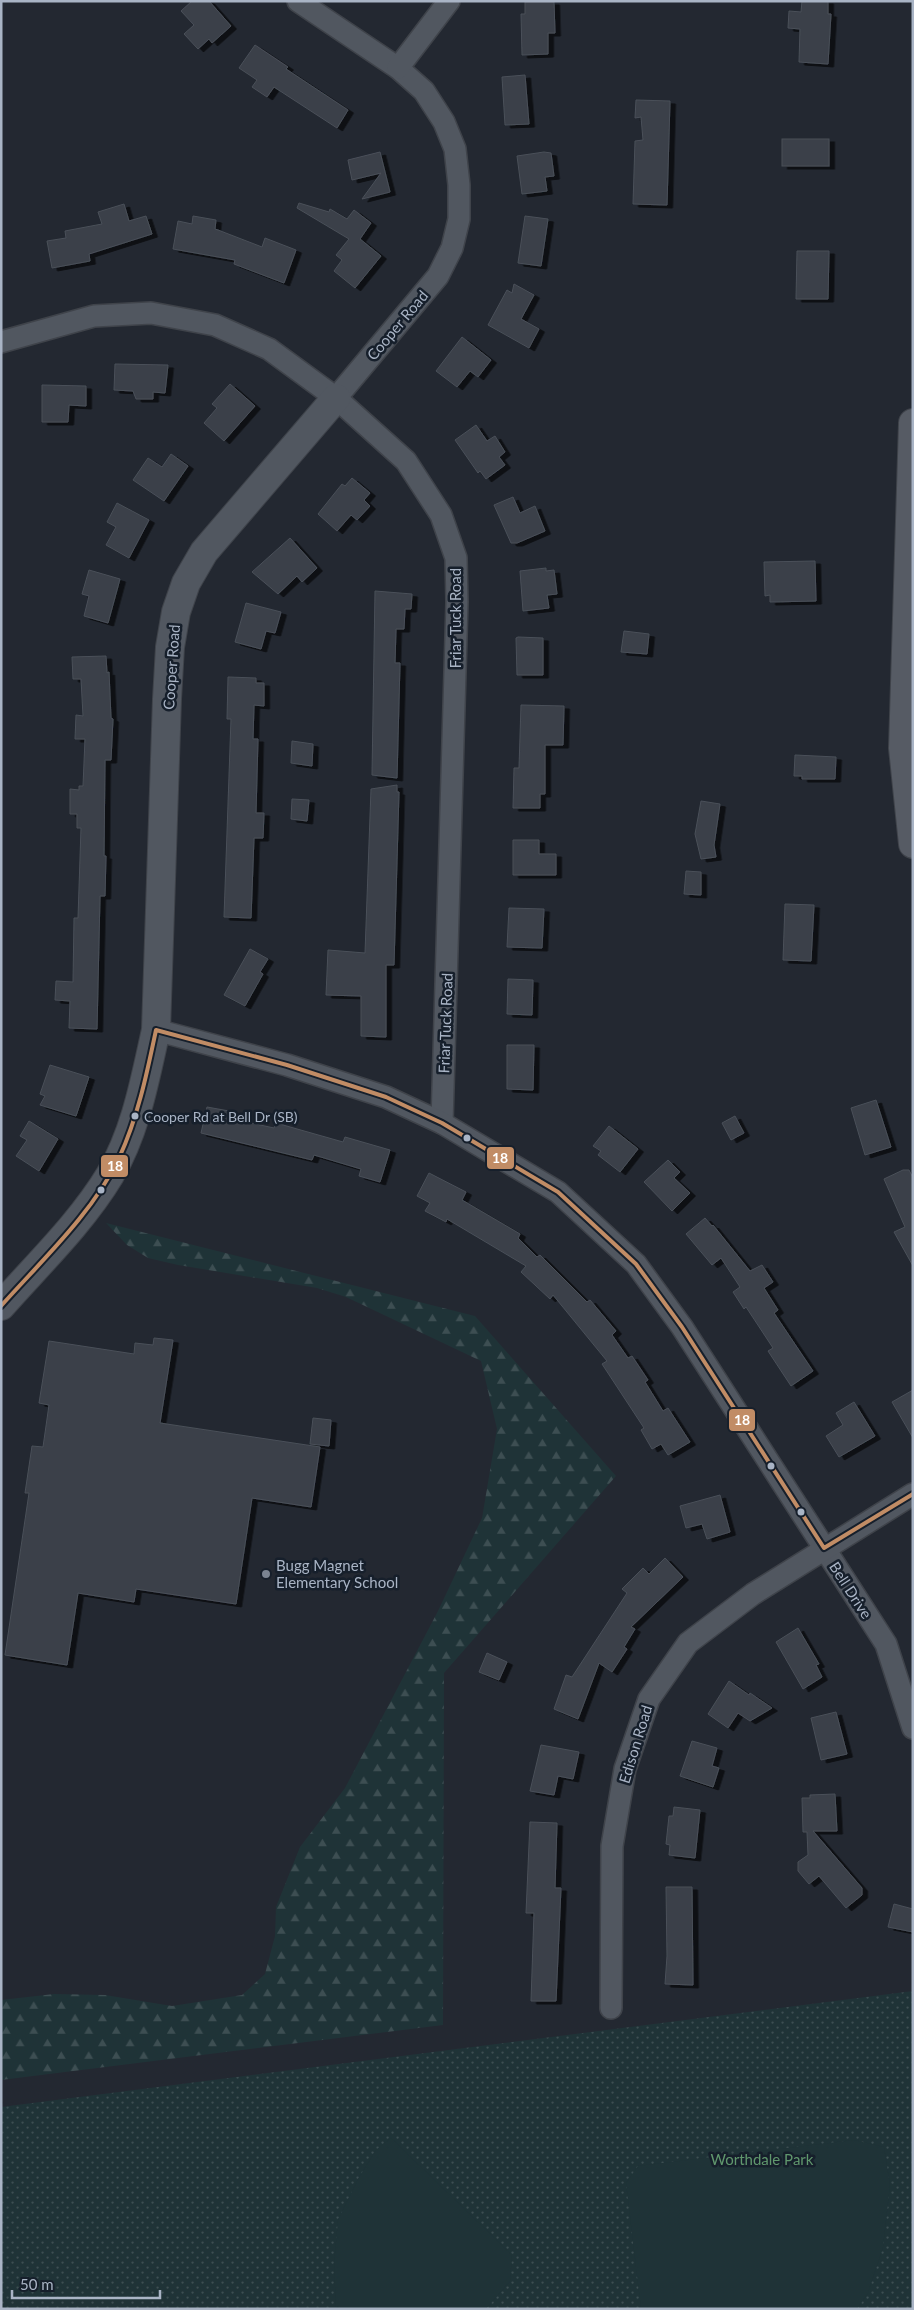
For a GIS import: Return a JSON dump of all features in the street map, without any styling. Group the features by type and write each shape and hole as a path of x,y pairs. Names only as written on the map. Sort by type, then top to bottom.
{"main road":[{"path":"913,423 903,748 913,844"}],"street":[{"name":"Cooper Road","path":"1,1306 91,1202 110,1174 129,1135 156,1030 170,647 176,612 186,583 204,552 438,276 452,248 459,219 455,149 444,122 424,91 398,68 298,1"},
{"path":"398,68 449,1"},
{"name":"Friar Tuck Road","path":"1,342 94,316 152,312 215,325 269,349 336,398 406,461 441,515 456,558 457,602 442,1123"},
{"name":"Bell Drive","path":"156,1030 287,1064 386,1097 442,1123 558,1192 636,1264 682,1327 886,1644 913,1728"},
{"name":"Edison Road","path":"611,2008 612,1846 625,1769 649,1699 688,1643 753,1594 913,1494"}],"green space":[{"path":"106,1223 475,1316 616,1476 444,1673 443,2025 1,2080 1,2000 54,1994 105,1995 172,2006 242,1995 265,1974 275,1936 276,1907 300,1847 345,1788 438,1611 482,1518 497,1429 481,1361 346,1297 317,1288 178,1265 148,1258 127,1245"},
{"name":"Worthdale Park","path":"913,1991 913,2309 1,2309 1,2107"},
{"path":"391,2138 512,2255 510,2281 486,2309 336,2309 334,2264 338,2220 358,2179 376,2150"},
{"path":"854,2140 884,2147 890,2185 883,2247 868,2293 857,2309 641,2309 626,2183 638,2166"}],"building":[{"path":"192,1 209,1 231,26 212,43 209,39 198,49 184,34 194,25 181,11"},
{"path":"802,1 828,1 828,14 831,14 828,64 799,62 800,29 788,28 789,11 801,12"},
{"path":"525,2 554,2 555,33 548,33 548,54 522,55 521,14 525,14"},
{"path":"255,45 288,67 286,69 348,110 337,128 274,87 267,97 252,87 257,80 239,68"},
{"path":"525,75 529,124 505,125 502,77"},
{"path":"636,100 670,101 667,205 633,204 635,141 643,140 641,117 635,118"},
{"path":"782,139 829,139 829,166 782,166"},
{"path":"380,152 390,192 362,199 381,173 352,180 348,160"},
{"path":"544,152 551,153 554,176 545,177 547,191 522,194 517,156"},
{"path":"299,203 329,212 330,209 347,219 354,210 371,223 360,239 381,256 355,288 334,271 342,260 336,255 349,239 297,208"},
{"path":"124,204 129,221 146,216 152,234 89,254 90,261 52,268 47,241 66,238 65,231 102,224 98,212"},
{"path":"193,216 216,220 215,229 262,247 265,238 296,250 284,283 234,264 235,260 173,249 178,221 192,224"},
{"path":"525,216 548,219 541,266 518,263"},
{"path":"797,251 829,251 828,299 796,299"},
{"path":"514,284 534,295 521,319 539,329 529,348 488,325 507,290 512,293"},
{"path":"462,337 491,360 478,377 470,371 457,387 436,371"},
{"path":"115,364 168,365 165,393 153,392 153,399 136,399 133,391 114,390"},
{"path":"230,384 255,406 224,441 204,423 217,408 212,404"},
{"path":"42,385 86,386 86,406 69,405 68,422 42,422"},
{"path":"476,425 487,441 495,436 505,452 499,457 505,465 486,479 480,471 478,473 455,440"},
{"path":"171,454 188,466 164,501 133,480 148,458 162,467"},
{"path":"352,478 370,493 364,500 370,506 357,520 351,515 337,531 318,514 342,484 345,486"},
{"path":"513,497 520,513 535,506 545,531 517,543 511,543 494,505"},
{"path":"117,503 149,520 129,558 106,545 116,527 107,522"},
{"path":"290,538 317,568 302,582 297,576 278,594 252,572"},
{"path":"815,561 816,601 770,602 770,595 765,596 764,562"},
{"path":"546,568 546,571 554,570 557,594 547,595 549,608 523,611 520,571"},
{"path":"89,570 120,579 108,623 84,616 89,596 82,594"},
{"path":"375,591 412,594 411,609 405,609 404,629 396,629 395,663 400,663 397,778 372,775"},
{"path":"246,603 281,612 275,633 266,631 261,649 235,642"},
{"path":"624,631 649,634 647,654 621,652"},
{"path":"516,638 543,638 543,675 517,675"},
{"path":"106,656 107,673 109,672 111,718 113,719 111,760 105,760 105,896 100,896 97,1029 69,1028 70,1001 55,1000 56,981 73,982 74,918 78,918 81,828 77,828 77,814 70,814 70,789 79,790 79,786 83,786 85,739 75,739 76,715 83,716 81,679 73,679 72,657"},
{"path":"228,677 256,678 256,683 264,683 264,706 254,705 253,739 258,739 256,813 264,813 263,838 254,838 251,918 224,917 231,719 227,719"},
{"path":"521,705 564,706 563,745 545,745 545,794 540,794 540,808 513,808 514,768 519,768"},
{"path":"292,741 313,744 312,766 291,763"},
{"path":"795,755 836,757 835,779 802,779 802,776 794,776"},
{"path":"397,785 397,792 399,792 394,965 386,965 386,1037 361,1036 361,996 326,995 328,950 365,953 371,789"},
{"path":"292,799 309,800 307,821 291,819"},
{"path":"701,801 720,804 714,845 716,857 701,859 695,834"},
{"path":"513,840 539,840 539,854 556,854 556,875 513,875"},
{"path":"686,871 701,872 701,895 684,894"},
{"path":"785,904 814,905 811,961 783,960"},
{"path":"509,908 544,909 542,948 507,947"},
{"path":"250,949 268,959 260,972 263,974 245,1006 224,995"},
{"path":"508,979 533,980 532,1015 507,1014"},
{"path":"507,1045 534,1045 533,1090 507,1089"},
{"path":"50,1065 89,1077 76,1116 40,1105 45,1096 40,1094"},
{"path":"876,1100 891,1147 865,1155 851,1108"},
{"path":"207,1107 229,1111 228,1118 274,1128 276,1123 343,1142 345,1137 390,1150 380,1182 359,1176 361,1169 314,1155 312,1160 201,1133"},
{"path":"735,1116 744,1133 731,1140 722,1123"},
{"path":"29,1121 58,1139 39,1171 16,1156 27,1140 20,1136"},
{"path":"609,1126 638,1149 620,1172 598,1155 601,1151 593,1146"},
{"path":"668,1160 680,1172 674,1178 690,1193 672,1211 644,1182"},
{"path":"903,1170 909,1170 913,1178 913,1266 894,1232 905,1227 884,1179"},
{"path":"429,1173 466,1192 462,1200 520,1234 518,1238 537,1257 540,1255 587,1302 590,1300 616,1331 612,1335 628,1358 632,1356 648,1380 645,1382 663,1411 668,1408 690,1442 668,1455 661,1444 652,1449 641,1430 644,1428 602,1364 607,1361 553,1295 550,1299 521,1272 526,1266 447,1219 446,1222 425,1211 430,1203 417,1196"},
{"path":"705,1218 713,1225 750,1271 762,1265 773,1282 764,1288 778,1310 774,1313 813,1371 791,1386 768,1351 773,1348 746,1307 744,1309 733,1292 740,1287 721,1258 712,1265 686,1234"},
{"path":"154,1338 173,1340 160,1423 320,1447 311,1507 252,1498 236,1604 136,1589 134,1602 78,1593 67,1665 5,1655 29,1493 25,1493 32,1446 43,1447 49,1405 39,1403 49,1341 134,1354 135,1343 153,1345"},
{"path":"913,1390 913,1438 892,1402"},
{"path":"854,1402 875,1436 839,1457 826,1436 843,1425 836,1413"},
{"path":"313,1418 331,1420 329,1446 310,1444"},
{"path":"720,1495 730,1532 707,1539 702,1524 686,1528 680,1506"},
{"path":"665,1558 683,1577 631,1627 635,1629 624,1647 627,1649 612,1672 599,1663 578,1719 554,1709 566,1675 572,1677 627,1593 622,1589 643,1568 649,1574"},
{"path":"798,1628 819,1664 816,1665 822,1677 803,1689 776,1642"},
{"path":"487,1653 507,1662 499,1680 479,1672"},
{"path":"729,1681 772,1708 750,1721 738,1713 728,1728 708,1714"},
{"path":"836,1712 847,1754 821,1760 811,1718"},
{"path":"692,1741 717,1748 712,1766 719,1768 713,1787 680,1776"},
{"path":"541,1745 579,1752 573,1779 558,1776 554,1795 530,1791"},
{"path":"835,1794 837,1831 813,1831 862,1888 862,1895 846,1908 819,1876 809,1884 798,1871 798,1862 808,1855 807,1832 803,1832 802,1798 810,1798 810,1795"},
{"path":"674,1807 700,1810 695,1858 669,1855 670,1845 666,1844 669,1816 673,1816"},
{"path":"530,1822 557,1823 555,1888 561,1888 556,2001 531,2001 534,1913 526,1913"},
{"path":"666,1887 692,1887 693,1985 665,1984 667,1956"},
{"path":"894,1904 913,1909 913,1932 888,1927"}],"transit line":[{"name":"18","path":"1,1306 66,1235 108,1179 132,1127 156,1030 287,1065 386,1097 442,1123 558,1192 636,1264 682,1327 824,1548 913,1494"}],"place":[{"name":"Cooper Rd at Bell Dr (SB)","path":"135,1116"},
{"name":"Bugg Magnet Elementary School","path":"266,1574"}]}
